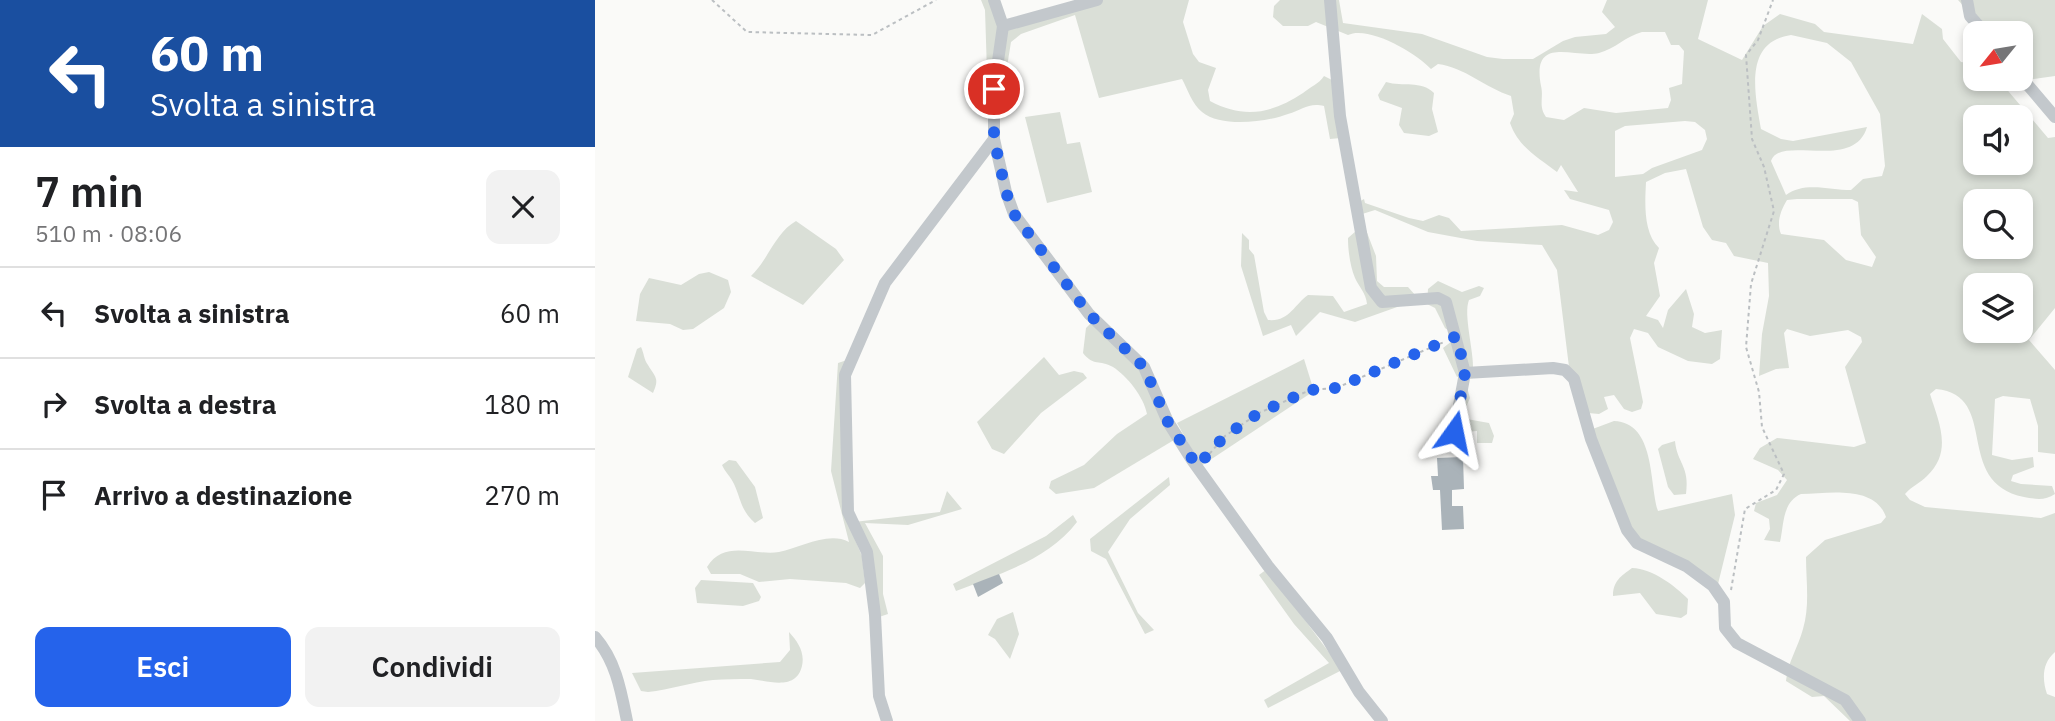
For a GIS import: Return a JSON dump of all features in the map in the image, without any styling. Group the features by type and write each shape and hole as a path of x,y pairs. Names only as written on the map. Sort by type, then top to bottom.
{"street":[{"path":"994,0 1003,26 994,89 994,139 1014,214 1089,314 1144,367 1168,422 1197,466 1268,566 1327,638 1359,692 1382,721"},
{"path":"1003,26 1097,0"},
{"path":"1330,0 1340,116 1371,288 1382,302 1438,298 1446,302 1465,373 1454,432"},
{"path":"1967,0 1970,16 1974,21"},
{"path":"2033,90 2055,117"},
{"path":"887,721 879,696 875,615 866,552 848,512 845,375 885,283 994,139"},
{"path":"1465,373 1553,368 1565,370 1574,379 1580,392 1591,439 1627,530 1637,543 1686,566 1713,586 1724,602 1725,628 1737,643 1845,700 1860,721"},
{"path":"595,638 604,647 619,680 627,721"}],"path":[{"path":"712,0 747,32 872,36 936,0"},
{"path":"1724,602 1731,594 1745,509 1776,490 1784,474 1762,427 1759,391 1746,346 1751,284 1774,211 1764,167 1752,139 1746,55 1758,40 1773,0"},
{"path":"1197,466 1225,436 1259,413 1310,390 1336,388 1457,336"}],"shaded area":[{"path":"981,0 998,0 1006,20 1080,0 1189,0 1183,22 1193,54 1199,62 1216,68 1208,90 1210,101 1222,107 1246,112 1268,110 1303,93 1324,76 1332,80 1341,138 1330,139 1324,106 1319,105 1257,121 1232,122 1210,117 1195,105 1182,79 1099,98 1075,15 1021,34 1011,42 1005,79 1007,96 1000,105 988,103 985,10"},
{"path":"1280,0 1339,0 1343,23 1422,34 1487,57 1503,59 1533,59 1563,41 1606,34 1615,27 1602,12 1607,0 1708,0 1698,39 1742,60 1763,26 1780,14 1815,24 1824,32 1913,44 1922,14 1942,29 1943,39 1963,62 1963,91 2008,91 2020,105 1963,105 1963,175 2033,175 2033,120 2048,138 2055,137 2055,308 2033,335 2033,273 1963,273 1963,343 2032,343 2055,370 2055,454 2038,452 2038,426 2030,399 2003,396 1995,399 1992,455 2012,460 2033,457 2034,467 2013,475 2011,481 2052,486 2055,494 2044,499 2032,498 2002,488 1989,475 1967,406 1955,395 1936,389 1930,394 1942,436 1940,457 1927,476 1905,494 1910,500 1925,507 2041,518 2055,513 2055,652 2045,666 2044,683 2047,694 2055,697 2055,721 1850,721 1824,696 1812,697 1786,681 1805,620 1806,557 1825,540 1881,523 1886,517 1880,507 1862,495 1838,492 1801,494 1790,502 1787,508 1780,542 1764,540 1770,529 1769,519 1754,511 1756,503 1777,495 1787,480 1778,470 1753,459 1760,448 1777,438 1854,447 1866,443 1845,367 1862,342 1861,337 1848,330 1810,336 1787,329 1784,333 1789,368 1776,369 1759,376 1762,334 1769,296 1768,263 1734,256 1726,243 1712,240 1703,227 1686,169 1665,173 1646,182 1645,208 1648,226 1659,248 1654,263 1660,296 1646,316 1658,320 1663,328 1668,310 1686,289 1694,314 1692,327 1705,333 1722,330 1720,359 1712,364 1688,361 1658,347 1648,333 1634,329 1630,338 1643,402 1641,409 1632,412 1624,409 1614,395 1604,397 1608,409 1599,414 1588,413 1569,367 1557,270 1542,245 1477,241 1428,232 1375,210 1359,215 1357,203 1364,199 1365,203 1423,221 1439,215 1449,218 1461,231 1562,225 1598,235 1609,230 1613,222 1609,210 1570,199 1564,190 1578,192 1561,165 1557,172 1524,146 1510,123 1514,114 1511,96 1448,66 1438,64 1431,69 1404,49 1379,37 1357,33 1348,35 1316,22 1308,26 1283,26 1273,17 1274,6","holes":["1642,32 1665,32 1671,45 1679,45 1684,51 1682,84 1669,88 1671,100 1668,108 1616,113 1584,108 1564,120 1546,117 1542,106 1542,60 1557,52 1599,53","1791,35 1827,43 1851,62 1880,114 1885,166 1882,176 1863,179 1851,190 1809,187 1786,195 1771,161 1777,154 1848,148 1860,140 1867,127 1793,141 1781,139 1761,129 1756,101 1756,72 1765,48 1776,40","1695,122 1705,130 1707,139 1702,150 1652,168 1643,174 1615,177 1615,131 1625,126","1852,199 1858,202 1861,235 1876,257 1872,267 1846,260 1824,240 1781,234 1779,221 1787,200"]},
{"path":"1958,0 2055,0 2055,76 2033,79 2033,21 1977,21"},
{"path":"1386,82 1423,86 1434,93 1432,109 1438,132 1429,136 1404,133 1399,125 1402,108 1380,100 1378,95"},
{"path":"1060,112 1067,144 1080,142 1092,192 1047,203 1025,117"},
{"path":"796,221 836,249 844,260 803,305 751,276 777,239"},
{"path":"1366,230 1376,256 1377,281 1384,287 1408,287 1416,296 1400,306 1355,322 1320,312 1296,336 1291,325 1263,336 1241,266 1242,233 1249,240 1249,249 1254,255 1264,312 1268,320 1275,320 1286,316 1308,295 1333,296 1344,312 1367,304 1352,268 1348,238 1356,231"},
{"path":"709,272 728,280 731,292 724,308 693,329 683,330 670,324 636,321 640,294 649,278 681,285 699,274"},
{"path":"1438,281 1462,292 1479,286 1484,288 1480,296 1469,300 1467,306 1473,370 1457,377 1443,348 1452,341 1452,333 1445,328 1435,308 1427,304 1428,289"},
{"path":"1091,323 1138,368 1174,440 1094,488 1056,494 1049,488 1051,481 1084,465 1117,434 1147,414 1139,394 1124,376 1113,367 1090,360 1083,353 1086,328"},
{"path":"641,347 656,378 653,393 628,377 637,349"},
{"path":"1044,357 1059,375 1074,371 1083,373 1087,378 1041,413 1004,454 992,449 977,422"},
{"path":"1304,359 1314,391 1201,466 1177,423"},
{"path":"847,360 850,528 862,556 865,583 860,588 846,583 790,579 759,582 740,574 711,574 707,567 722,553 740,550 779,552 832,538 849,542 831,471 838,363"},
{"path":"1467,387 1470,398 1461,418 1489,423 1494,436 1492,443 1477,443 1477,431 1451,433"},
{"path":"1614,421 1628,424 1644,443 1658,511 1732,494 1735,515 1718,584 1637,539 1590,430"},
{"path":"1675,441 1685,471 1686,494 1674,495 1668,487 1658,449"},
{"path":"729,460 736,461 755,487 763,518 755,523 744,509 733,481 722,465"},
{"path":"1169,477 1170,485 1130,519 1108,552 1138,613 1154,630 1145,634 1106,559 1091,551 1090,539"},
{"path":"947,491 962,509 908,525 865,523 883,556 883,594 888,614 879,617 854,522 940,512"},
{"path":"1073,515 1077,522 1065,535 1037,556 1006,572 956,591 953,584 1046,536"},
{"path":"1632,568 1655,575 1676,588 1688,599 1687,614 1681,618 1656,614 1640,593 1613,596 1616,583"},
{"path":"1267,569 1342,670 1268,708 1264,700 1329,663 1294,624 1259,575"},
{"path":"701,580 753,583 761,597 759,601 743,606 697,603 695,588"},
{"path":"1013,612 1019,634 1010,659 995,639 988,635 997,619"},
{"path":"789,632 800,648 803,661 799,674 788,682 713,680 648,692 641,691 632,673 780,662 790,650"}],"building":[{"path":"1463,457 1464,489 1452,490 1452,506 1463,506 1464,529 1442,530 1440,490 1433,490 1431,476 1438,476 1437,458"},
{"path":"999,574 1003,583 978,597 973,584"}],"route":[{"path":"994,89 994,139 1014,214 1043,249 1061,279 1089,314 1144,367 1168,422 1197,466 1225,436 1259,413 1310,390 1336,388 1457,336 1465,373 1454,432"}]}
